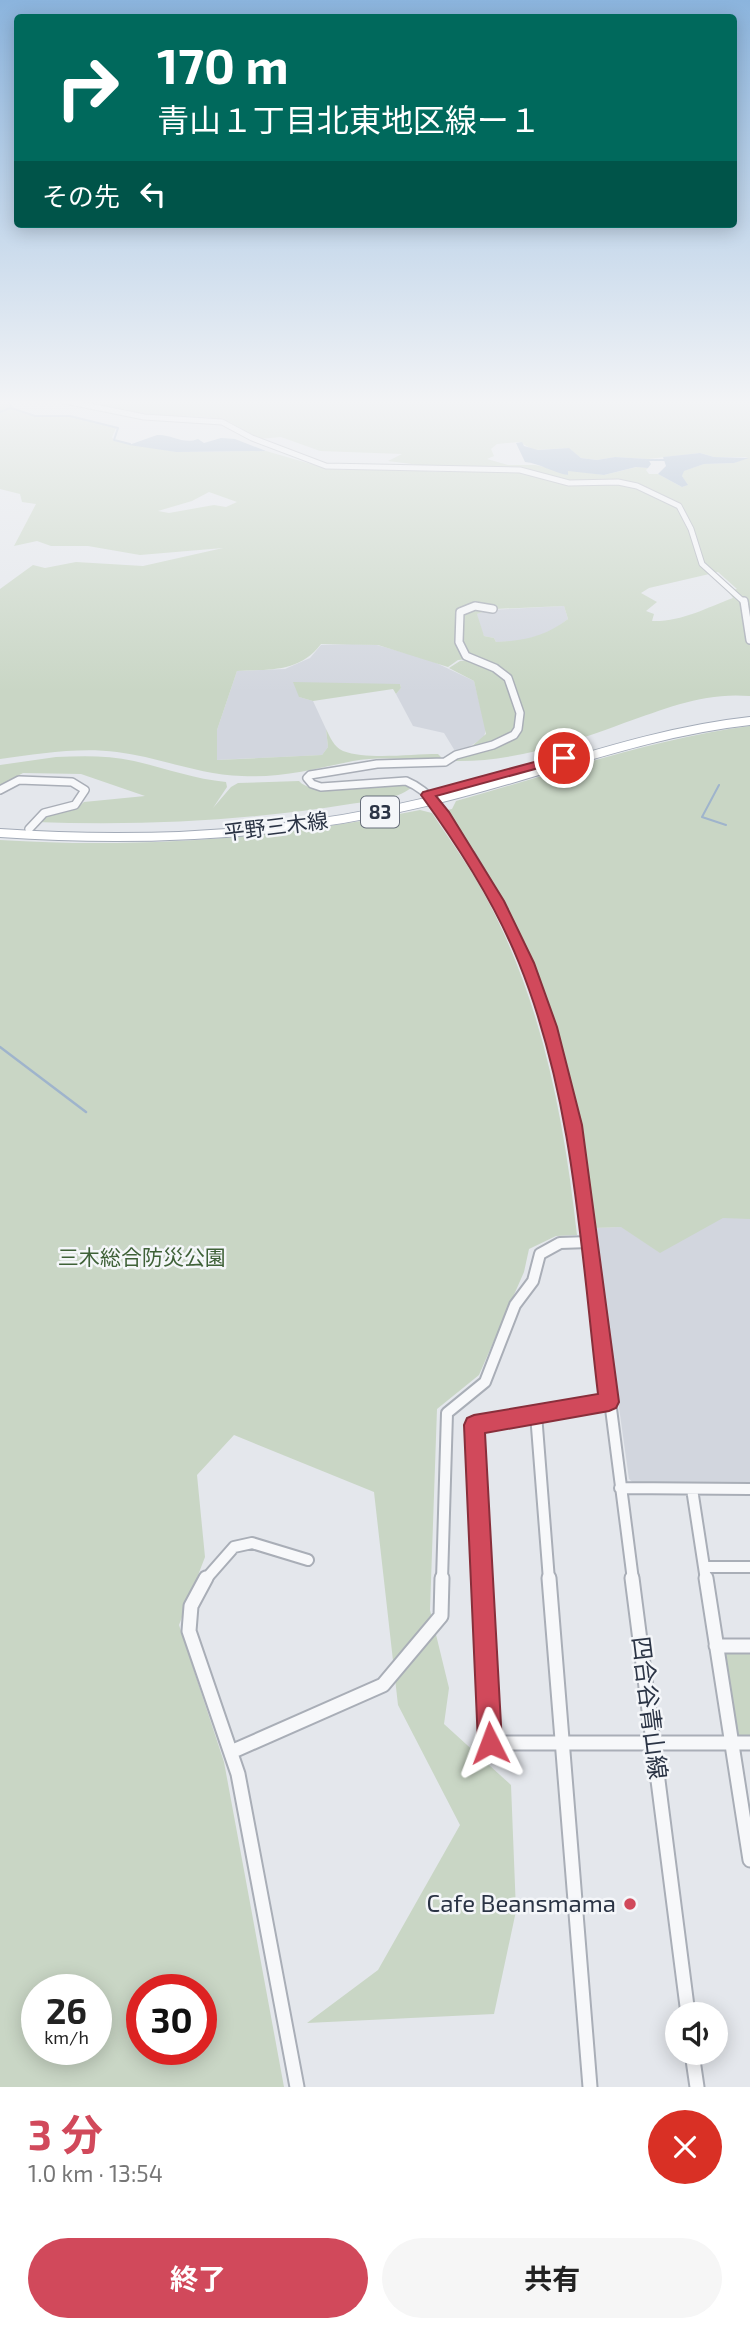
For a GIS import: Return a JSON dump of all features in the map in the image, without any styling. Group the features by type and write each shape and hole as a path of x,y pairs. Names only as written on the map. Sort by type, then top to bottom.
{"main road":[{"name":"平野三木線","path":"0,834 127,838 226,833 338,820 649,740 750,718"},
{"name":"平野三木線","path":"0,827 118,831 225,827 430,798"}],"street":[{"path":"664,498 679,506 691,529 702,564 745,602 750,640"},
{"path":"430,798 417,786 406,781 321,787 310,782 307,777 363,766 445,762 456,755 506,740 516,733 519,709 506,675 466,656 460,646 460,612 475,606 493,609"},
{"path":"0,790 19,780 72,782 85,790 77,806 44,810 34,817 29,829"},
{"name":"四合谷青山線","path":"430,798 468,851 518,942 559,1060 573,1125 686,2002"},
{"path":"231,1752 383,1685 441,1616 447,1413 485,1381 515,1305 533,1281 540,1254 560,1243 589,1242"},
{"path":"609,1402 474,1425 490,1743 750,1743"},
{"path":"536,1414 590,2087"},
{"path":"620,1488 750,1489"},
{"path":"692,1489 750,1860"},
{"path":"297,2087 238,1773 189,1631 191,1606 203,1582 234,1548 252,1544 308,1560"},
{"path":"704,1567 750,1567"},
{"path":"716,1646 750,1647"},
{"path":"694,2065 697,2087"}],"shaded area":[{"path":"564,606 568,619 552,631 523,641 496,642 494,638 484,636 478,625 477,614 489,610"},
{"path":"321,645 377,645 430,660 474,681 486,729 484,737 463,751 455,751 444,733 413,726 396,694 401,688 400,684 299,697 313,701 326,729 328,747 322,755 216,760 217,730 237,671 285,669 310,658"},
{"path":"750,1148 750,1485 636,1485 629,1479 594,1228 621,1227"}],"green space":[{"path":"21,498 197,498 158,511 169,513 214,505 226,507 237,502 227,498 750,498 750,696 717,696 686,702 583,738 520,755 455,761 513,737 520,729 522,717 508,675 464,651 461,612 474,607 489,610 477,614 484,636 494,638 496,642 534,636 551,630 568,619 564,606 494,609 472,605 463,608 456,615 458,648 468,659 458,660 448,667 378,645 321,644 293,665 237,671 217,730 217,760 322,755 328,747 326,729 340,749 353,754 438,754 441,757 438,760 385,758 256,776 210,773 133,754 88,750 0,759 0,589 33,565 45,568 76,562 143,566 223,548 140,555 88,546 51,546 37,541 14,546 36,504 22,502","holes":["718,572 737,589 728,591 733,598 683,617 652,621 654,614 646,611 657,602 641,593 649,588"]},
{"path":"470,660 504,676 516,710 516,726 501,739 487,745 455,751 472,746 486,734 474,681 449,668 460,661"},
{"path":"293,682 400,684 401,688 396,694 393,689 313,701 299,697"},
{"path":"750,726 750,1219 723,1218 660,1253 621,1227 594,1228 575,1114 548,1010 506,910 447,810 452,809 456,801 602,758 676,739"},
{"path":"95,756 124,759 226,782 227,787 213,808 231,787 238,783 299,781 318,789 332,790 400,784 411,788 382,799 232,818 154,823 35,822 37,818 78,807 84,802 145,796 81,774 23,773 0,785 0,765 56,757"},
{"name":"三木総合防災公園","path":"420,810 432,813 489,903 524,982 558,1106 572,1192 577,1235 556,1236 529,1249 524,1272 479,1375 437,1409 430,1610 449,1688 444,1724 511,1785 516,1911 494,2014 307,2023 378,1970 460,1825 398,1705 374,1492 234,1435 197,1475 205,1557 179,1625 224,1762 284,2087 0,2087 0,840 159,842 316,828"},
{"path":"723,1653 750,1653 750,1735 737,1735"}],"waterway":[{"path":"719,785 702,817 726,825"},
{"path":"0,1047 86,1112"}],"place":[{"name":"Cafe Beansmama","path":"630,1904"}],"route":[{"path":"490,1743 474,1425 609,1402 579,1158 550,1027 527,963 497,901 468,851 427,795 564,758"}]}
